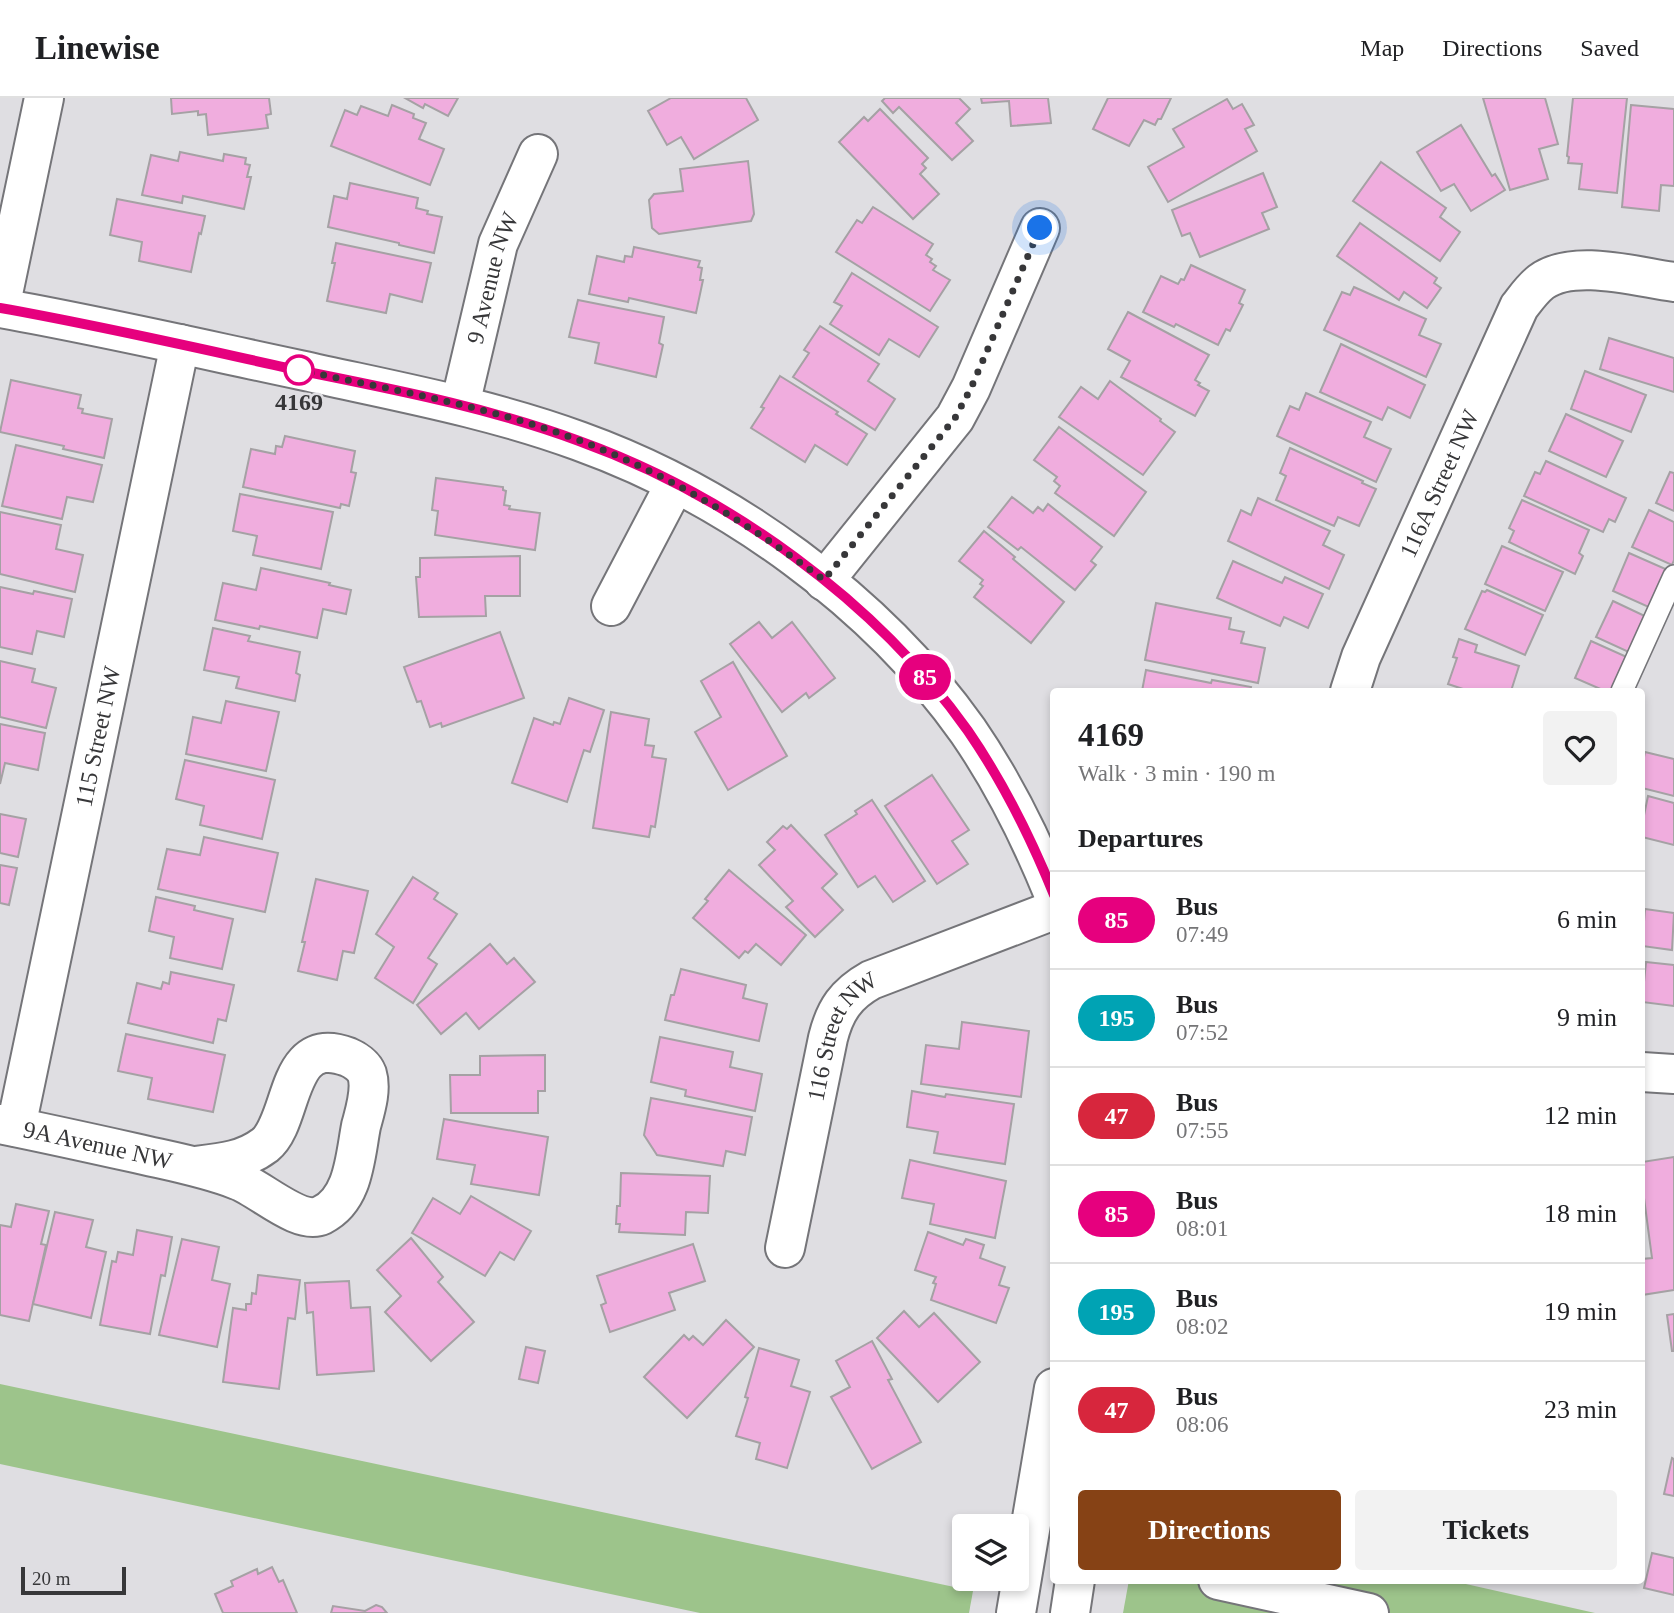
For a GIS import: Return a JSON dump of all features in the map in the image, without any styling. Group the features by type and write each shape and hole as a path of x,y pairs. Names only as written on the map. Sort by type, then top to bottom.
{"street":[{"path":"44,98 0,308 460,405 524,422 582,442 675,484 766,537 824,580 882,631 927,679 968,732 1030,839 1050,886"},
{"name":"9 Avenue NW","path":"460,405 498,244 538,154"},
{"path":"824,580 955,418 971,388 1040,228"},
{"name":"116A Street NW","path":"1351,688 1361,657 1519,307 1541,282 1555,274 1570,271 1589,270 1674,282"},
{"name":"115 Street NW","path":"8,1125 180,344"},
{"path":"611,606 675,484"},
{"name":"116 Street NW","path":"785,1248 828,1038 843,1001 855,989 871,980 1050,912"},
{"name":"9A Avenue NW","path":"8,1125 195,1167 258,1189 282,1207 299,1215 320,1216 340,1202 352,1175 368,1094 367,1074 356,1060 339,1054 320,1055 304,1064 292,1083 279,1129 265,1144 235,1162 195,1167"},
{"path":"1645,1072 1674,1074"},
{"path":"1016,1613 1041,1542 1050,1435"},
{"path":"1070,1613 1074,1584"},
{"path":"1236,1584 1368,1613"}],"lane":[{"path":"1623,688 1674,576"}],"green space":[{"path":"0,1384 952,1587 952,1591 973,1591 969,1613 700,1613 0,1464"},
{"path":"1128,1584 1466,1584 1595,1613 1123,1613"}],"building":[{"path":"171,98 269,98 271,114 266,115 268,128 208,135 206,114 198,115 198,111 172,114"},
{"path":"405,98 458,98 448,116 425,104 423,108"},
{"path":"671,98 746,98 758,120 694,159 681,137 667,145 648,111"},
{"path":"885,98 959,98 970,109 956,123 973,141 952,160 899,107 893,113 882,101"},
{"path":"981,98 1048,98 1051,123 1011,126 1009,101 982,103"},
{"path":"1108,98 1171,98 1161,119 1158,119 1155,125 1144,120 1129,146 1093,129"},
{"path":"1483,98 1545,98 1558,144 1539,149 1548,179 1510,190"},
{"path":"1573,98 1627,98 1617,193 1579,189 1582,164 1568,163 1567,156"},
{"path":"1227,99 1233,109 1242,104 1254,125 1245,129 1257,151 1168,202 1148,167 1184,147 1173,129"},
{"path":"392,105 414,114 413,118 426,123 419,139 444,149 430,185 331,146 345,110 357,115 361,106 388,116"},
{"path":"1631,105 1674,109 1674,186 1661,185 1659,211 1622,207"},
{"path":"880,109 928,158 922,164 926,168 920,174 939,194 913,219 839,142 864,117 868,121"},
{"path":"1461,125 1492,176 1495,174 1505,190 1471,211 1454,184 1441,191 1417,152"},
{"path":"180,152 223,161 224,154 246,158 245,164 250,165 247,177 251,177 244,209 183,196 182,203 142,195 151,155 178,161"},
{"path":"748,161 754,214 751,221 659,234 652,228 649,200 654,194 683,191 680,169"},
{"path":"1381,162 1446,208 1440,217 1460,232 1440,261 1353,201"},
{"path":"1263,173 1277,207 1262,213 1269,229 1200,257 1190,233 1182,236 1172,210"},
{"path":"350,183 418,198 416,208 442,217 434,253 328,227 334,196 347,199"},
{"path":"117,199 205,216 191,272 139,261 142,242 110,235"},
{"path":"873,207 933,244 926,255 936,266 933,270 950,280 930,311 836,252 857,220 862,223"},
{"path":"1360,223 1437,278 1434,283 1441,288 1427,308 1404,292 1399,300 1337,256"},
{"path":"336,243 431,263 422,302 390,294 386,313 327,301"},
{"path":"634,247 700,261 700,280 703,280 696,313 629,298 628,302 589,294 597,256 624,262 625,256 632,257"},
{"path":"1191,265 1245,290 1239,303 1243,305 1230,331 1226,329 1218,345 1176,324 1174,327 1143,312 1161,276 1178,284 1181,279 1184,280"},
{"path":"852,273 938,327 919,357 889,339 879,355 830,324 842,306 834,302"},
{"path":"1354,287 1426,319 1419,335 1441,344 1426,377 1324,330 1342,292 1350,295"},
{"path":"578,300 664,317 659,343 663,345 656,377 595,363 599,343 569,337"},
{"path":"1128,312 1209,355 1195,380 1209,391 1195,416 1121,377 1130,361 1108,349"},
{"path":"820,326 879,364 868,381 895,399 875,430 793,377 809,353 804,350"},
{"path":"1609,338 1674,358 1674,392 1600,369"},
{"path":"1341,344 1425,385 1410,418 1388,407 1382,420 1320,392"},
{"path":"1585,371 1646,395 1631,432 1571,409"},
{"path":"780,376 838,412 836,414 867,434 847,465 815,445 805,462 751,428"},
{"path":"11,380 81,395 78,408 83,409 82,413 112,419 104,458 0,432"},
{"path":"1110,381 1175,432 1143,475 1059,417 1081,387 1098,399"},
{"path":"1306,393 1371,422 1364,437 1391,449 1376,482 1277,436 1290,406 1299,410"},
{"path":"1566,414 1623,441 1606,477 1549,451"},
{"path":"1059,427 1146,492 1114,536 1055,493 1060,486 1054,481 1057,477 1034,460"},
{"path":"285,436 355,451 351,472 356,473 349,506 341,504 340,508 243,487 251,449 275,454 276,446 282,447"},
{"path":"16,445 102,465 93,502 67,497 62,519 2,506"},
{"path":"1290,448 1376,489 1359,526 1338,517 1334,526 1276,500 1286,476 1280,473"},
{"path":"1546,461 1626,498 1615,522 1609,519 1603,532 1524,496 1535,472 1540,474"},
{"path":"1670,472 1674,473 1674,511 1656,503"},
{"path":"436,478 503,487 506,491 504,505 510,506 509,509 540,513 535,550 435,535 438,511 432,510"},
{"path":"240,494 333,512 321,569 253,555 257,536 233,531"},
{"path":"1012,497 1033,513 1038,507 1043,511 1048,504 1102,547 1091,561 1096,565 1075,590 1021,547 1018,550 988,527"},
{"path":"1258,498 1330,531 1323,545 1344,555 1329,589 1228,541 1241,510 1251,515"},
{"path":"1522,500 1589,530 1579,553 1583,556 1575,574 1509,542 1514,531 1509,528"},
{"path":"1649,510 1674,522 1672,565 1632,547"},
{"path":"0,512 61,525 56,549 83,555 75,592 0,574"},
{"path":"984,531 1064,602 1031,643 974,597 983,586 980,584 983,580 959,561"},
{"path":"1502,546 1563,572 1545,611 1485,584"},
{"path":"1629,553 1670,571 1653,609 1613,591"},
{"path":"520,556 520,596 485,596 486,616 419,617 416,577 420,577 420,558"},
{"path":"1233,561 1282,583 1285,577 1323,594 1308,628 1284,617 1280,626 1217,598"},
{"path":"261,568 351,590 346,614 323,609 317,638 215,620 223,583 256,590"},
{"path":"0,587 72,599 64,637 37,631 32,654 0,647"},
{"path":"1487,590 1543,615 1525,655 1465,629 1482,591"},
{"path":"1613,601 1649,618 1633,654 1596,637"},
{"path":"1156,603 1231,618 1229,629 1244,632 1241,643 1265,648 1258,683 1145,660"},
{"path":"759,622 772,638 792,622 835,678 809,698 806,693 782,712 730,644"},
{"path":"213,628 250,636 248,641 300,652 296,673 300,675 295,701 236,688 239,677 204,670"},
{"path":"500,632 524,698 442,727 441,723 430,727 404,667"},
{"path":"1459,639 1477,645 1475,652 1519,666 1512,688 1460,688 1448,684 1457,658 1453,657"},
{"path":"1591,641 1629,658 1616,688 1598,688 1575,678"},
{"path":"0,661 35,669 32,682 56,688 46,728 0,717"},
{"path":"733,662 787,756 728,790 695,732 721,717 701,681"},
{"path":"1146,670 1211,683 1212,680 1251,687 1251,688 1143,688"},
{"path":"569,698 604,710 590,752 584,750 567,802 512,783 534,718 553,725 554,722 560,724"},
{"path":"226,701 279,712 266,771 186,754 193,717 221,723"},
{"path":"611,712 649,719 645,745 654,746 652,757 666,759 655,827 651,826 649,837 593,828"},
{"path":"0,724 45,733 38,770 5,763 0,784"},
{"path":"1645,752 1674,759 1674,796 1645,789"},
{"path":"185,760 275,780 262,839 200,825 204,806 176,799"},
{"path":"932,775 969,830 952,841 968,864 937,884 885,806"},
{"path":"1648,796 1674,803 1674,845 1645,838"},
{"path":"872,800 925,881 893,902 875,876 858,887 825,835 857,814 855,811"},
{"path":"0,814 26,819 18,857 0,853"},
{"path":"791,825 837,874 822,888 843,910 815,937 786,907 793,901 759,865 775,850 767,842 783,826 787,829"},
{"path":"204,837 278,853 265,912 158,889 167,849 200,855"},
{"path":"0,865 17,868 9,905 0,903"},
{"path":"729,870 806,935 781,965 756,944 739,958 693,918"},
{"path":"413,877 438,893 434,899 457,914 428,958 437,964 413,1003 375,978 394,947 376,934"},
{"path":"316,879 368,891 354,953 343,951 337,980 298,971"},
{"path":"156,897 233,919 222,969 170,958 174,937 149,931"},
{"path":"1645,909 1674,913 1672,950 1645,946"},
{"path":"490,944 507,964 514,958 535,982 479,1029 466,1013 441,1034 417,1005"},
{"path":"1646,962 1674,965 1674,1006 1645,1002"},
{"path":"681,969 746,985 743,998 767,1004 759,1041 665,1020"},
{"path":"171,972 234,985 226,1021 218,1019 213,1043 128,1023 137,983 161,989 163,982 169,984"},
{"path":"962,1022 1029,1031 1021,1097 921,1084 926,1045 959,1049"},
{"path":"126,1034 225,1055 213,1112 148,1099 152,1078 118,1071"},
{"path":"660,1037 733,1052 730,1067 762,1074 755,1111 685,1096 686,1090 651,1082"},
{"path":"545,1055 545,1091 538,1091 538,1113 451,1113 450,1075 480,1075 480,1056"},
{"path":"912,1091 1014,1104 1005,1164 934,1153 938,1132 907,1127"},
{"path":"651,1098 752,1117 745,1155 726,1151 723,1166 657,1155 644,1135"},
{"path":"444,1119 548,1137 539,1195 471,1184 475,1165 437,1159"},
{"path":"1674,1157 1674,1290 1645,1295 1645,1259 1652,1258 1645,1206 1645,1162"},
{"path":"910,1160 1006,1181 995,1238 930,1224 934,1204 902,1198"},
{"path":"621,1173 710,1176 708,1213 686,1212 685,1235 619,1232 620,1224 616,1224 617,1206 620,1206"},
{"path":"471,1196 531,1231 514,1260 500,1252 485,1276 412,1233 433,1198 460,1214"},
{"path":"16,1204 49,1211 41,1244 46,1245 29,1321 0,1315 0,1225 11,1227"},
{"path":"55,1212 93,1220 86,1247 106,1252 91,1318 33,1304"},
{"path":"137,1230 172,1237 165,1276 161,1275 150,1334 100,1325 112,1261 116,1262 118,1252 133,1255"},
{"path":"928,1232 963,1245 966,1239 984,1245 980,1258 1005,1267 999,1285 1009,1288 996,1323 931,1300 936,1277 915,1270"},
{"path":"411,1238 443,1277 438,1282 474,1322 431,1361 385,1312 401,1296 377,1270"},
{"path":"182,1239 219,1247 212,1280 230,1284 217,1347 159,1335"},
{"path":"693,1244 705,1281 669,1293 675,1310 610,1332 601,1305 606,1303 597,1276"},
{"path":"258,1275 300,1280 295,1319 288,1318 279,1389 223,1382 233,1308 246,1310 246,1304 251,1304 252,1293 256,1294"},
{"path":"349,1281 351,1308 370,1307 374,1371 317,1375 313,1312 307,1313 305,1283"},
{"path":"904,1311 919,1327 934,1313 980,1362 938,1402 877,1338"},
{"path":"1674,1314 1674,1351 1672,1351 1667,1315"},
{"path":"726,1320 754,1347 687,1418 644,1377 684,1335 689,1340 693,1336 703,1345"},
{"path":"872,1341 892,1379 888,1380 921,1442 872,1469 831,1397 850,1387 836,1361"},
{"path":"526,1347 545,1351 538,1383 519,1379"},
{"path":"759,1348 799,1360 791,1386 810,1392 787,1468 756,1459 760,1443 736,1436"},
{"path":"1672,1458 1674,1459 1674,1496 1664,1494"},
{"path":"1652,1553 1674,1558 1674,1595 1644,1588"},
{"path":"272,1567 279,1582 283,1580 297,1613 223,1613 215,1594 233,1586 231,1581 257,1569 258,1574"},
{"path":"376,1605 387,1613 331,1613 333,1606 365,1611"}],"bus line":[{"name":"85","path":"0,308 460,405 524,422 582,442 675,484 766,537 824,580 882,631 927,679 968,732 999,782 1030,839 1050,886"}],"place":[{"name":"4169","path":"299,370"}],"route":[{"path":"299,370 460,405 524,422 582,442 635,464 724,511 766,537 824,580 955,418 971,388 1040,228"}]}
